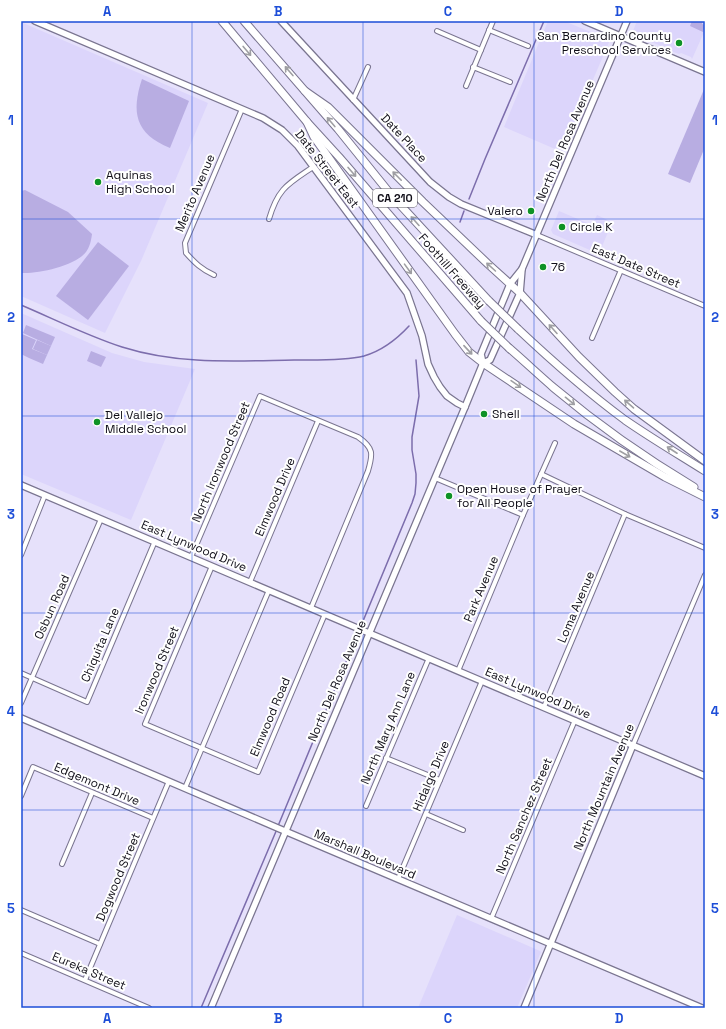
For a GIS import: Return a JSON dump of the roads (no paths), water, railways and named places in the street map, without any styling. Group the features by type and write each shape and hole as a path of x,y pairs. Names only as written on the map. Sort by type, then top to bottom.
{"highway":[{"name":"Foothill Freeway","path":"222,21 307,122 481,321 508,348 554,388 615,435 674,475 705,493"},
{"name":"Foothill Freeway","path":"244,21 305,91 392,196 489,301 559,367 586,390 626,420 705,471"},
{"path":"305,91 328,107 422,202 520,293 579,357 615,392 634,409 705,461"},
{"path":"307,122 314,137 469,352 483,363 599,439 665,477 705,497"}],"street":[{"name":"Date Street East","path":"35,21 263,118 282,130 298,146 407,293 422,336 428,364 434,377 447,396 465,407"},
{"name":"Date Place","path":"281,21 430,182 449,197 461,204 537,235"},
{"path":"466,86 493,21"},
{"path":"585,21 705,72"},
{"name":"North Del Rosa Avenue","path":"211,1008 280,829 369,633 483,363 482,354 510,284 522,269 627,21"},
{"path":"489,30 528,46"},
{"path":"437,32 481,50"},
{"path":"354,100 368,67"},
{"path":"474,67 510,82"},
{"name":"Merito Avenue","path":"214,275 195,263 186,252 186,243 242,109"},
{"path":"269,219 277,197 289,183 313,167"},
{"name":"East Date Street","path":"537,235 705,306"},
{"name":"North Del Rosa Avenue","path":"483,363 490,360 520,293 522,269"},
{"path":"592,338 621,270"},
{"name":"North Ironwood Street","path":"191,557 260,396 318,421"},
{"path":"311,608 368,471 372,455 366,442 358,437 318,421"},
{"name":"Elmwood Drive","path":"250,582 318,421"},
{"name":"Park Avenue","path":"458,671 523,515 555,443"},
{"path":"541,474 625,514 705,548"},
{"path":"435,478 523,515"},
{"name":"East Lynwood Drive","path":"21,485 705,776"},
{"path":"21,555 45,495"},
{"name":"Loma Avenue","path":"544,707 625,514"},
{"name":"Osbun Road","path":"21,703 101,519"},
{"name":"Chiquita Lane","path":"31,678 87,702 155,541"},
{"name":"Ironwood Street","path":"202,748 145,724 212,566"},
{"name":"North Mountain Avenue","path":"524,1008 705,575"},
{"path":"185,788 269,590"},
{"name":"Elmwood Road","path":"202,748 258,772 325,614"},
{"name":"North Mary Ann Lane","path":"366,806 429,658"},
{"path":"21,673 31,678"},
{"name":"Hidalgo Drive","path":"398,879 482,681"},
{"name":"Marshall Boulevard","path":"21,718 702,1008"},
{"name":"North Sanchez Street","path":"491,919 575,720"},
{"path":"386,758 440,780"},
{"name":"Edgemont Drive","path":"21,796 33,767 153,818"},
{"name":"Dogwood Street","path":"85,980 169,781"},
{"path":"62,864 92,793"},
{"path":"426,814 463,830"},
{"path":"21,910 100,944"},
{"name":"Eureka Street","path":"21,953 149,1008"}],"waterway":[{"path":"469,199 544,21"},
{"path":"460,222 464,211"},
{"path":"21,305 84,333 122,347 165,357 207,361 329,360 356,358 383,348 409,326"},
{"path":"278,826 415,494 416,474 412,450 412,437 419,396 416,360"},
{"path":"201,1008 277,829"}],"place":[{"name":"San Bernardino County Preschool Services","path":"679,43"},
{"name":"Aquinas High School","path":"98,182"},
{"name":"Valero","path":"531,211"},
{"name":"Circle K","path":"562,227"},
{"name":"76","path":"543,267"},
{"name":"Shell","path":"484,414"},
{"name":"Del Vallejo Middle School","path":"97,422"},
{"name":"Open House of Prayer for All People","path":"449,496"}]}
